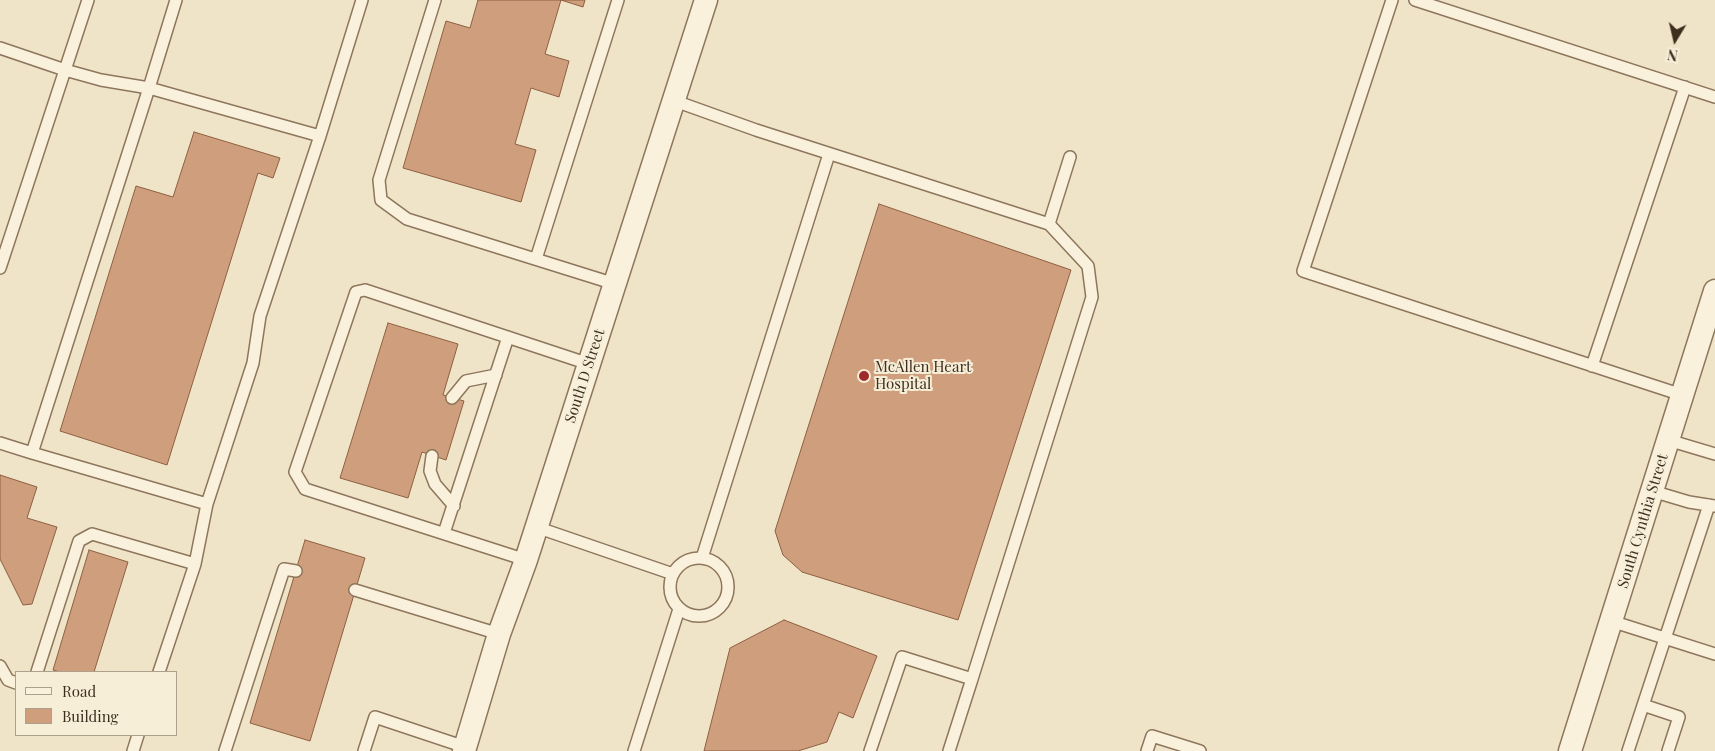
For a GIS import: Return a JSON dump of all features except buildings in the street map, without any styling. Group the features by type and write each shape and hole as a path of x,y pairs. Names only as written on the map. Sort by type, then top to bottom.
{"street":[{"name":"South D Street","path":"464,749 499,634 526,560 706,0"},
{"name":"South Cynthia Street","path":"1570,751 1715,292"}],"lane":[{"path":"0,268 88,0"},
{"path":"32,453 176,0"},
{"path":"159,671 195,564 207,504 253,363 260,316 320,136 362,0"},
{"path":"435,0 379,180 381,200 407,219 615,284"},
{"path":"536,259 618,0"},
{"path":"1392,0 1303,271 1682,395"},
{"path":"1415,0 1715,97"},
{"path":"0,48 101,80 149,88 320,136"},
{"path":"1592,366 1685,87"},
{"path":"675,101 756,130 1049,224 1088,266 1092,297 949,751"},
{"path":"702,558 829,154"},
{"path":"1049,224 1070,157"},
{"path":"526,560 305,489 295,472 356,292 366,290 589,364"},
{"path":"444,534 508,337"},
{"path":"452,398 466,381 496,375"},
{"path":"1668,440 1715,454"},
{"path":"0,443 207,504"},
{"path":"432,456 430,471 435,484 454,506"},
{"path":"1628,751 1665,638 1712,505 1689,502 1652,491"},
{"path":"536,527 673,574"},
{"path":"37,671 79,540 92,534 195,564"},
{"path":"702,558 719,565 725,573 729,591 721,608 705,616 696,616 687,614 679,609 670,593 670,584 677,568 685,562 702,558"},
{"path":"225,751 284,569 296,572"},
{"path":"355,590 499,634"},
{"path":"634,751 679,609"},
{"path":"1611,621 1715,654"},
{"path":"870,751 902,657 972,679"},
{"path":"0,666 8,682"},
{"path":"1643,704 1679,716 1668,751"},
{"path":"364,751 375,717 464,749"},
{"path":"133,751 138,736"},
{"path":"1147,751 1152,736 1200,751"}],"place":[{"name":"McAllen Heart Hospital","path":"864,376"}]}
